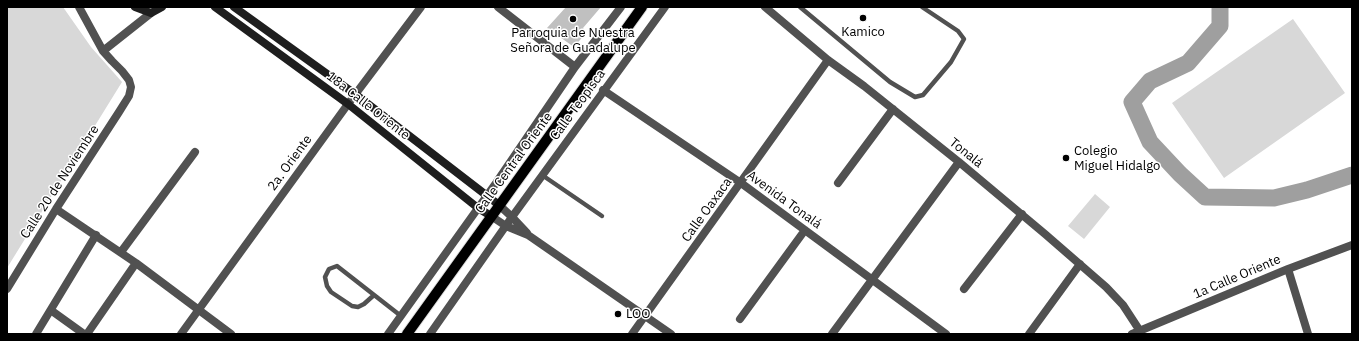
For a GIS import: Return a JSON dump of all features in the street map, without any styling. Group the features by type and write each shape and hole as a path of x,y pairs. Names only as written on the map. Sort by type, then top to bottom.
{"main road":[{"path":"134,7 151,13 162,7"},
{"name":"18a Calle Oriente","path":"215,7 348,104 478,208 491,216"},
{"name":"18a Calle Oriente","path":"234,7 355,94 499,205"},
{"name":"Calle Central Oriente","path":"407,334 642,7"}],"street":[{"path":"79,7 103,51 151,13"},
{"name":"2a. Oriente","path":"181,334 355,94 422,7"},
{"path":"498,7 575,67"},
{"path":"388,334 487,196 575,67 621,7"},
{"name":"Calle Teopisca","path":"430,334 603,90 665,7"},
{"name":"Tonalá","path":"765,7 828,60 893,109 959,162 1080,264 1106,287 1123,305 1136,332"},
{"name":"Calle 20 de Noviembre","path":"7,288 129,96 131,88 129,80 103,51"},
{"name":"Calle Oaxaca","path":"632,334 828,60"},
{"name":"Avenida Tonalá","path":"603,90 741,183 872,279 934,331 946,334"},
{"path":"838,183 893,109"},
{"path":"121,252 195,152"},
{"path":"832,334 959,162"},
{"name":"18a Calle Oriente","path":"499,205 528,235"},
{"path":"56,209 121,252 231,334"},
{"path":"964,288 1022,214"},
{"name":"18a Calle Oriente","path":"491,216 506,226 528,235"},
{"path":"740,319 805,230"},
{"path":"36,334 52,310 96,235"},
{"path":"528,235 670,334"},
{"name":"1a Calle Oriente","path":"1136,332 1288,269 1352,245"},
{"path":"52,310 86,334 136,263"},
{"path":"1029,334 1080,264"},
{"path":"1288,269 1308,334"}],"lane":[{"path":"800,7 890,82 915,97 923,95 951,62 964,39 958,31 922,7"},
{"path":"542,175 602,216"},
{"path":"374,294 364,304 358,307 352,306 332,292 327,286 325,277 333,266 337,266 374,294 401,316"}],"shaded area":[{"path":"7,7 63,7 91,47 122,82 7,268"},
{"path":"1293,19 1345,93 1224,178 1172,103"},
{"path":"1095,194 1110,207 1084,239 1068,226"}],"building":[{"name":"Parroquia de Nuestra Señora de Guadalupe","path":"566,7 601,7 583,28 586,33 574,47 547,28"}],"waterway":[{"path":"1220,7 1220,26 1188,63 1150,81 1132,102 1150,142 1180,174 1205,197 1274,198 1307,190 1352,175"}],"place":[{"name":"Kamico","path":"863,18"},
{"name":"Parroquia de Nuestra Señora de Guadalupe","path":"573,19"},
{"name":"Colegio Miguel Hidalgo","path":"1066,158"},
{"name":"LOO","path":"618,314"}]}
